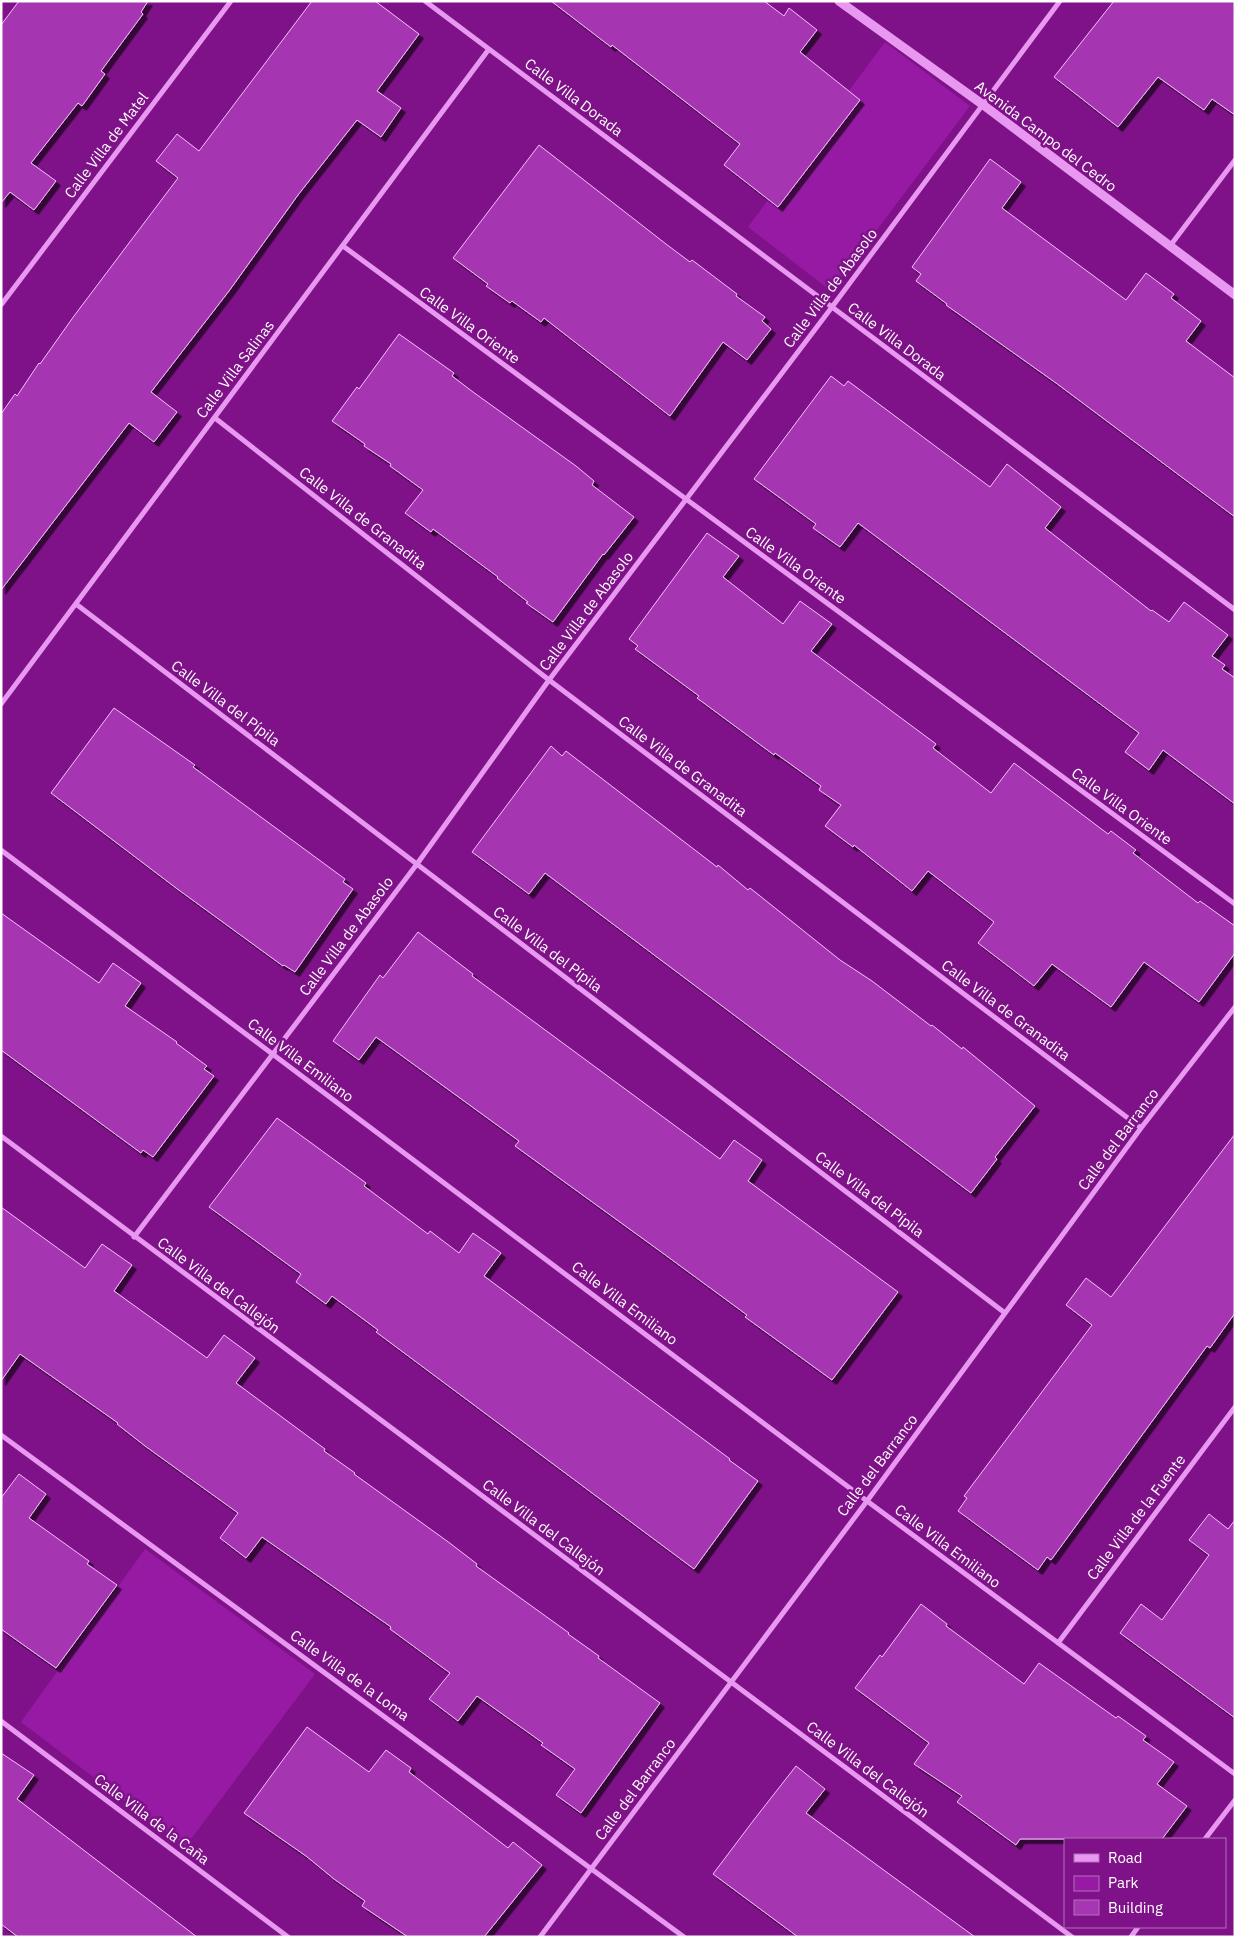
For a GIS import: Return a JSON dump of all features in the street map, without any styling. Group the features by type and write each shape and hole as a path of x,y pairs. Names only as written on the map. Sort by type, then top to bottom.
{"street":[{"name":"Calle Villa de Matel","path":"1,305 231,1"},
{"name":"Calle Villa Dorada","path":"425,1 1235,610"},
{"name":"Avenida Campo del Cedro","path":"839,1 982,104 1235,296"},
{"name":"Calle Villa de Abasolo","path":"134,1237 417,864 549,680 687,500 1060,1"},
{"name":"Calle Villa Salinas","path":"1,704 489,49"},
{"path":"1170,246 1235,160"},
{"name":"Calle Villa Oriente","path":"343,246 1235,904"},
{"name":"Calle Villa de Granadita","path":"214,418 549,680 1142,1128"},
{"name":"Calle Villa del Pípila","path":"76,604 1005,1313"},
{"name":"Calle Villa Emiliano","path":"1,850 867,1501 1235,1774"},
{"name":"Calle del Barranco","path":"540,1937 867,1501 1142,1128 1235,1007"},
{"name":"Calle Villa del Callejón","path":"1,1136 1072,1937"},
{"name":"Calle Villa de la Fuente","path":"1058,1643 1235,1407"},
{"name":"Calle Villa de la Loma","path":"1,1434 684,1937"},
{"name":"Calle Villa de la Caña","path":"1,1721 288,1937"},
{"path":"1206,1838 1235,1800"}],"green space":[{"path":"885,42 970,106 831,291 748,227"},
{"path":"145,1549 315,1674 185,1847 21,1722"}],"building":[{"path":"19,1 148,1 141,12 143,14 101,71 105,74 82,106 78,103 31,163 56,181 34,210 10,192 1,203 1,25"},
{"path":"312,1 375,1 419,34 377,91 401,108 381,137 357,120 298,195 229,291 151,392 177,412 154,442 129,423 1,590 1,414 15,394 17,396 39,363 178,178 156,161 177,134 199,151"},
{"path":"551,1 764,1 784,16 789,8 817,30 800,52 860,100 778,207 724,165 740,144 612,45 611,47"},
{"path":"1114,1 1235,1 1235,115 1212,99 1204,110 1158,77 1118,127 1054,77"},
{"path":"539,145 666,244 690,262 692,260 737,294 736,296 765,317 762,321 771,329 747,360 723,342 670,416 544,318 541,322 512,301 510,303 486,286 488,284 453,258"},
{"path":"990,159 1021,182 1002,208 1126,300 1146,273 1174,294 1171,298 1201,321 1186,341 1235,378 1235,517 916,281 921,274 912,267"},
{"path":"399,334 454,373 452,376 473,392 576,466 594,481 592,485 634,517 603,554 553,622 526,603 528,602 498,577 433,529 431,532 405,513 423,490 390,466 391,464 364,446 365,444 332,421 357,387 359,389"},
{"path":"831,376 844,386 848,381 990,487 1007,464 1061,507 1045,528 1151,611 1169,622 1184,602 1228,635 1212,656 1225,665 1222,669 1235,678 1235,804 1163,750 1149,770 1125,752 1139,733 858,523 840,547 813,528 816,524 754,479"},
{"path":"707,533 739,556 723,577 783,624 800,601 832,624 811,651 936,744 933,748 991,793 1014,763 1108,834 1111,831 1136,850 1133,853 1198,903 1200,901 1235,926 1235,953 1199,1002 1144,962 1111,1007 1052,964 1034,986 978,943 994,922 928,871 912,891 854,845 853,847 825,826 841,805 819,790 821,786 775,753 774,755 635,649 638,646 629,639"},
{"path":"114,708 195,765 193,767 345,879 343,882 353,889 295,972 283,966 176,888 51,793"},
{"path":"551,746 562,756 566,751 717,867 718,865 748,890 750,888 840,960 872,981 962,1049 963,1047 1035,1106 995,1157 997,1159 971,1193 545,873 529,894 472,852"},
{"path":"1,913 99,983 113,963 141,983 125,1006 177,1042 207,1066 204,1069 214,1076 153,1157 143,1150 141,1153 1,1050"},
{"path":"418,932 473,974 472,976 720,1159 734,1140 762,1160 748,1181 898,1292 832,1380 745,1317 747,1315 515,1146 519,1141 376,1037 359,1060 333,1041 380,975 383,978"},
{"path":"277,1118 366,1183 364,1186 428,1234 430,1231 459,1253 473,1233 501,1253 484,1276 758,1481 694,1569 376,1332 378,1330 332,1296 326,1304 296,1282 301,1274 209,1207"},
{"path":"1235,1134 1235,1313 1210,1348 1207,1346 1051,1560 1047,1557 1038,1570 958,1511 967,1498 964,1496 1092,1325 1066,1305 1086,1278 1111,1297"},
{"path":"1,1207 85,1268 102,1244 132,1265 114,1291 207,1358 224,1335 255,1358 236,1383 325,1449 324,1451 354,1474 447,1541 477,1564 476,1566 569,1633 599,1656 598,1658 660,1703 581,1813 556,1795 575,1769 541,1745 543,1743 477,1696 458,1721 429,1699 450,1673 390,1629 391,1627 262,1537 246,1558 220,1538 238,1513 145,1446 118,1423 20,1354 1,1381"},
{"path":"19,1474 46,1494 29,1518 89,1561 87,1564 117,1585 56,1668 1,1629 1,1498"},
{"path":"1209,1514 1228,1529 1235,1520 1235,1718 1120,1633 1141,1604 1162,1620 1209,1555 1189,1540"},
{"path":"921,1604 947,1624 946,1626 1024,1684 1039,1663 1116,1718 1118,1716 1146,1736 1143,1740 1174,1762 1157,1784 1187,1806 1163,1838 1020,1839 1016,1845 957,1802 962,1796 914,1764 929,1743 855,1688 880,1655 882,1657"},
{"path":"307,1727 369,1772 386,1750 411,1768 409,1772 508,1848 513,1842 542,1865 484,1937 408,1937 362,1906 365,1901 306,1856 244,1813"},
{"path":"1,1753 34,1775 17,1799 197,1937 18,1937 1,1924"},
{"path":"796,1766 825,1789 806,1813 975,1937 798,1937 713,1874"}]}
